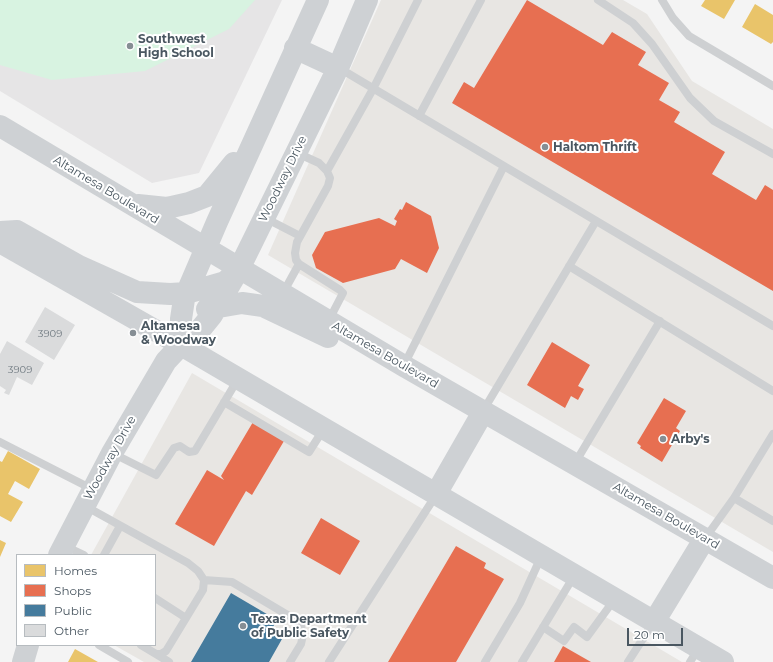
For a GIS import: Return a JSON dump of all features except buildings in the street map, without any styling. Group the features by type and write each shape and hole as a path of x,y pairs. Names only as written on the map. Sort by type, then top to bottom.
{"main road":[{"path":"181,345 181,319 187,293 205,248 318,0"},
{"name":"Woodway Drive","path":"61,550 112,453 166,361 181,345 199,331 240,269 338,68 367,0"},
{"path":"295,48 338,68"},
{"name":"Altamesa Boulevard","path":"0,126 404,366 773,578"},
{"path":"132,205 167,208 188,203 207,196 222,180 257,132"},
{"path":"0,232 17,231 79,266 137,292 170,294 187,293 225,282 240,269"},
{"path":"0,242 238,378 654,622 694,655 723,662"},
{"path":"181,319 196,312 216,307 242,303 263,306 374,360 404,366"},
{"path":"436,494 483,412"},
{"path":"654,622 705,538"},
{"path":"23,662 28,646"}],"lane":[{"path":"327,171 373,89 418,0"},
{"path":"419,116 481,0"},
{"path":"598,0 633,23 652,44 690,98 714,121 773,154"},
{"path":"662,0 673,18 688,36 773,86"},
{"path":"338,68 773,326"},
{"path":"296,153 319,163 327,171 330,178 328,186 300,236 295,253 299,264 343,293 328,321"},
{"path":"404,366 504,166"},
{"path":"265,218 300,236"},
{"path":"483,412 596,221"},
{"path":"282,294 299,264"},
{"path":"570,266 773,391"},
{"path":"574,464 660,321"},
{"path":"112,453 156,475 174,448 180,446 189,452 195,451 238,378"},
{"path":"224,402 309,452 324,429"},
{"path":"705,538 734,498 773,434"},
{"path":"0,442 88,497 120,526 188,563 198,571 204,580 203,590 166,652 156,654"},
{"path":"329,662 436,494"},
{"path":"734,498 773,521"},
{"path":"105,554 120,526"},
{"path":"61,550 79,554"},
{"path":"486,662 520,603 541,556"},
{"path":"522,662 575,576"},
{"path":"204,580 232,582 296,620 301,626 303,635 301,644 290,662"},
{"path":"156,599 186,618"},
{"path":"543,627 564,641 574,627 587,637 614,599"},
{"path":"628,662 654,622"},
{"path":"101,646 128,662"},
{"path":"143,646 170,662"}],"shaded area":[{"name":"Southwest High School","path":"0,0 282,0 199,173 152,183 0,91"},
{"path":"381,0 623,0 647,14 692,81 773,129 773,552 268,255"},
{"path":"192,373 682,662 144,662 116,646 156,646 156,554 92,554"}],"green space":[{"path":"0,0 255,0 229,29 145,71 52,80 0,65"}],"place":[{"name":"Southwest High School","path":"130,46"},
{"name":"Haltom Thrift","path":"545,147"},
{"name":"Altamesa & Woodway","path":"133,333"},
{"name":"Arby's","path":"663,439"},
{"name":"Texas Department of Public Safety","path":"243,626"}]}
